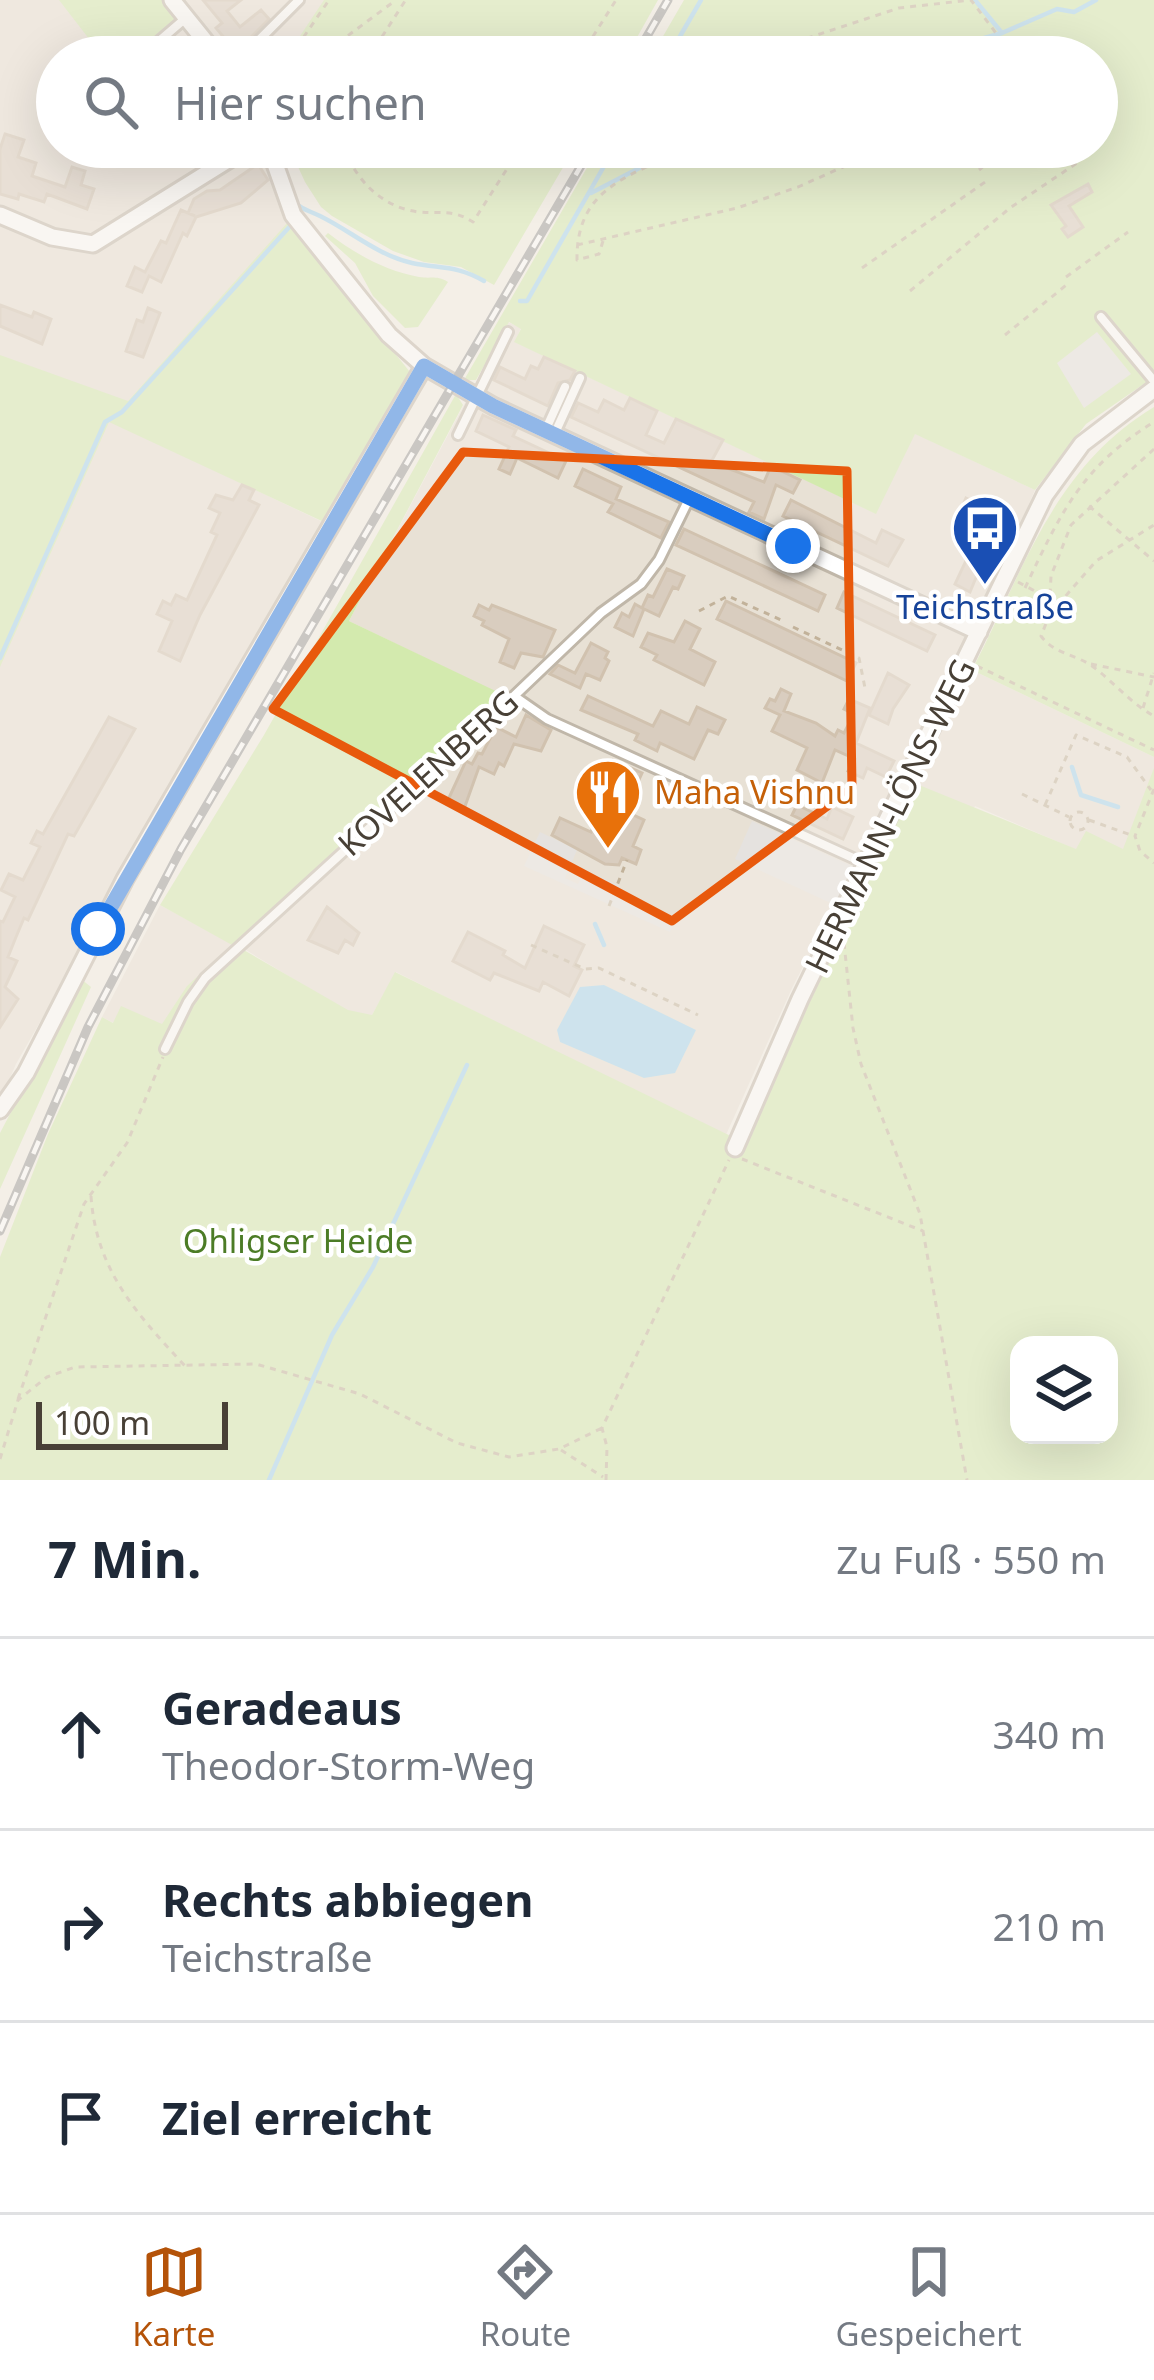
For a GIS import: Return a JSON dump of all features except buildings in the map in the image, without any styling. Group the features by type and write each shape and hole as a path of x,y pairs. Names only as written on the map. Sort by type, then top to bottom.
{"street":[{"path":"172,0 202,36"},
{"path":"0,215 52,237 93,244 211,168"},
{"path":"276,168 292,214 388,335 424,366 475,397 979,632"},
{"path":"0,1110 26,1073 136,859 424,366"},
{"name":"HERMANN-LÖNS-WEG","path":"733,1151 835,926 1045,495 1068,460 1154,385"}],"lane":[{"path":"263,36 299,0"},
{"path":"165,36 187,17"},
{"path":"1101,317 1154,385"},
{"path":"458,435 508,332"},
{"path":"550,432 580,378"},
{"path":"550,432 565,387"},
{"name":"KOVELENBERG","path":"165,1049 206,978 601,613 641,584 659,560 689,497"},
{"path":"514,696 548,718 866,864"}],"path":[{"path":"304,36 329,0"},
{"path":"347,36 396,0"},
{"path":"382,36 405,0"},
{"path":"593,36 616,0"},
{"path":"809,36 908,5 970,0 1000,36"},
{"path":"354,168 384,199 420,212 452,209 473,222 508,168"},
{"path":"603,239 598,254 577,260 584,218 600,192 647,168"},
{"path":"577,245 737,208 841,168"},
{"path":"910,291 1010,208 1069,168"},
{"path":"863,267 988,180"},
{"path":"1005,335 1128,232"},
{"path":"1025,588 1063,508 1082,481 1114,448 1154,422"},
{"path":"1049,616 1048,597 1064,539 1088,505 1154,449"},
{"path":"1088,505 1154,561"},
{"path":"1143,710 1154,676 1091,664 1048,645 1041,636 1049,616 1080,576 1154,525"},
{"path":"1014,581 1048,597"},
{"path":"699,611 728,596 781,620"},
{"path":"793,627 859,658 865,688"},
{"path":"966,661 1154,750"},
{"path":"1091,664 1154,716"},
{"path":"1045,805 1076,735 1126,757 1153,790 1135,836 1140,851 1154,863"},
{"path":"1022,794 1071,818"},
{"path":"1071,818 1081,812 1135,836"},
{"path":"1071,818 1072,826 1079,830 1087,826 1088,819"},
{"path":"608,906 627,860"},
{"path":"835,926 844,936 861,1064 924,1232 967,1480"},
{"path":"531,945 585,969 599,968 698,1015"},
{"path":"0,1459 28,1360 90,1194 128,1143 165,1049"},
{"path":"18,1400 63,1369 256,1364 360,1394 457,1443 509,1457 559,1449 602,1428 733,1151 924,1232"},
{"path":"90,1194 97,1243 131,1308 186,1366"},
{"path":"602,1428 606,1479"},
{"path":"559,1449 606,1479"}],"highlighted area":[{"path":"463,452 847,471 852,788 672,921 273,709"}],"shaded area":[{"path":"0,0 325,0 300,36 36,36 36,168 283,168 299,211 110,421 325,523 16,1064 0,1101"},
{"path":"508,322 521,328 515,342 875,513 914,433 1035,490 965,651 978,657 972,670 1154,757 1154,883 901,779 793,986 725,1137 396,972 367,1024 246,950 514,701 349,621"},
{"path":"1097,332 1131,374 1084,408 1057,363"},
{"path":"752,821 854,867 835,905 735,859"},
{"path":"540,832 577,850 565,878 578,884 585,870 620,886 616,896 674,923 670,932 524,866"},
{"path":"160,905 234,945 160,1047 102,1017"}],"green space":[{"path":"59,0 162,0 177,18 154,36 87,36"},
{"path":"324,0 658,0 638,36 300,36"},
{"path":"684,0 699,0 692,17 703,0 1154,0 1154,377 1086,424 1035,490 915,434 876,514 514,342 521,329 509,322 476,380 464,380 587,168 1118,168 1118,36 663,36"},
{"path":"299,168 563,168 494,285 461,267 424,262 393,251 332,216"},
{"path":"288,222 410,372 407,386 326,523 109,422 0,667 0,355 128,401"},
{"path":"328,233 383,266 448,282 418,327 405,328 373,296 355,263 325,236"},
{"name":"Ohligser Heide","path":"456,394 463,405 349,621 504,695 235,945 348,1010 372,1015 395,972 743,1142 914,783 1076,849 1086,831 1123,849 1154,768 1154,1480 0,1480 0,1257 48,1134 102,1017 113,1023 121,1006 162,1024 187,986 232,945 160,905 264,735"},
{"path":"1154,407 1154,757 972,670 1026,559 1066,491 1119,432"},
{"path":"81,979 91,987 0,1189 0,1133"}],"water":[{"path":"604,985 696,1030 675,1073 644,1078 560,1042 557,1030 580,987"}],"waterway":[{"path":"680,36 701,0"},
{"path":"975,0 1002,33"},
{"path":"991,36 1057,9 1074,12 1096,0"},
{"path":"520,301 527,301 603,168"},
{"path":"591,193 639,168"},
{"path":"295,203 387,254 484,281"},
{"path":"0,658 105,422 122,412 292,224"},
{"path":"1072,767 1081,795 1118,807"},
{"path":"595,924 604,945"},
{"path":"269,1480 332,1335 373,1267 467,1065"}],"railway":[{"path":"647,36 668,0"},
{"path":"0,1231 88,1027 181,849 580,168"}],"place":[{"name":"Teichstraße","path":"985,587"},
{"name":"Maha Vishnu","path":"608,851"}],"route":[{"path":"98,929 424,366 493,406 793,546"}]}
